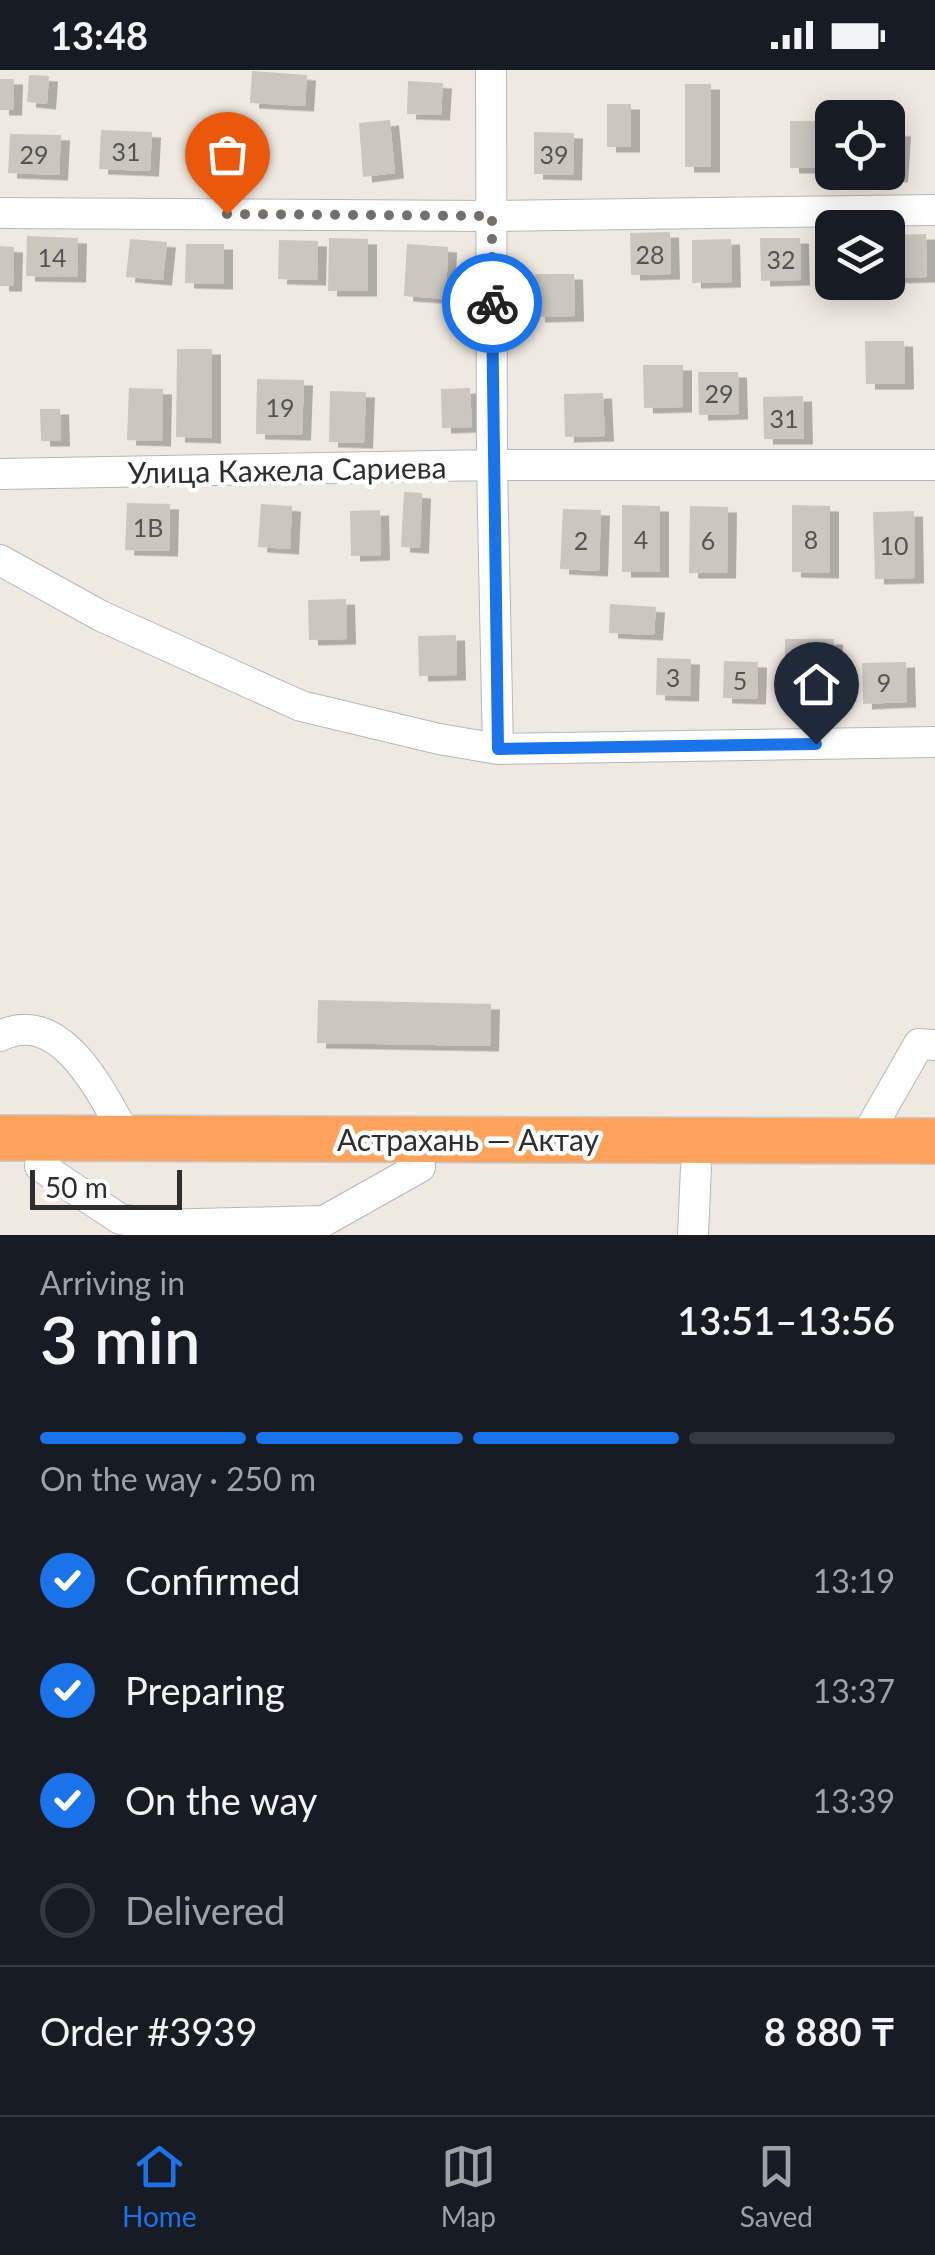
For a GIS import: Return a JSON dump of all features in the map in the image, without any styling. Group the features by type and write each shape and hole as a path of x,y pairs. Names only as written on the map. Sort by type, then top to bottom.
{"highway":[{"name":"Астрахань — Актау","path":"0,1138 935,1141"},
{"name":"Астрахань — Актау","path":"20,1166 935,1169"}],"street":[{"path":"491,70 492,465 498,749"},
{"path":"0,213 492,216 935,210"},
{"name":"Улица Кажела Сариева","path":"0,474 492,465 935,465"},
{"path":"0,560 101,616 301,706 439,739 498,749 935,742"},
{"path":"0,1036 16,1028 46,1034 77,1056 128,1138"},
{"path":"864,1140 919,1044 935,1045"},
{"path":"693,1235 696,1168"}],"building":[{"path":"252,71 307,75 305,106 250,103"},
{"path":"29,75 49,76 47,104 27,102"},
{"path":"0,79 14,79 13,110 0,110"},
{"path":"408,81 443,83 441,115 407,114"},
{"path":"685,84 711,84 711,167 685,167"},
{"path":"607,104 631,104 631,147 607,147"},
{"path":"209,116 246,116 246,162 209,162"},
{"path":"390,120 395,173 363,177 359,123"},
{"path":"790,121 815,121 815,168 790,168"},
{"path":"101,130 152,132 150,171 99,169"},
{"path":"534,132 574,133 573,175 534,174"},
{"path":"10,134 61,135 59,175 8,173"},
{"path":"670,232 671,274 631,275 630,233"},
{"path":"926,234 927,277 905,278 905,235"},
{"path":"27,236 78,238 77,277 26,276"},
{"path":"329,238 368,239 368,291 328,291"},
{"path":"760,238 800,238 801,280 761,281"},
{"path":"130,239 167,242 163,280 126,277"},
{"path":"731,239 732,282 692,283 692,240"},
{"path":"279,240 318,241 317,280 278,279"},
{"path":"186,244 224,244 224,284 185,283"},
{"path":"407,244 448,247 446,299 404,296"},
{"path":"0,246 14,247 13,286 0,286"},
{"path":"535,274 574,274 575,316 536,317"},
{"path":"865,341 904,341 905,384 866,384"},
{"path":"177,349 212,349 212,438 176,437"},
{"path":"643,365 683,365 683,407 644,408"},
{"path":"698,372 738,372 739,414 699,415"},
{"path":"257,379 304,380 302,435 256,434"},
{"path":"129,388 163,389 162,441 127,440"},
{"path":"470,388 472,427 442,428 441,389"},
{"path":"330,391 366,392 364,443 329,442"},
{"path":"603,393 605,436 565,437 564,394"},
{"path":"803,396 804,439 764,439 763,397"},
{"path":"40,409 60,409 61,441 41,441"},
{"path":"404,492 422,493 420,548 401,547"},
{"path":"127,503 170,504 169,551 125,550"},
{"path":"261,504 292,506 290,549 258,547"},
{"path":"622,505 660,506 660,572 622,572"},
{"path":"792,505 830,506 830,573 792,572"},
{"path":"690,506 728,507 727,573 689,573"},
{"path":"563,509 601,510 599,571 560,569"},
{"path":"380,510 381,555 351,556 350,511"},
{"path":"914,511 915,578 875,579 873,512"},
{"path":"346,599 347,639 309,640 308,600"},
{"path":"610,604 656,607 654,635 609,633"},
{"path":"456,635 457,675 419,676 418,636"},
{"path":"785,639 834,639 834,694 785,694"},
{"path":"657,658 691,659 690,696 656,695"},
{"path":"724,661 758,662 757,699 723,698"},
{"path":"906,662 907,702 863,704 862,663"},
{"path":"318,1000 491,1004 490,1046 317,1043"}],"way so far":[{"path":"227,214 492,216 492,303"}],"route":[{"path":"492,303 498,749 816,744"}]}
